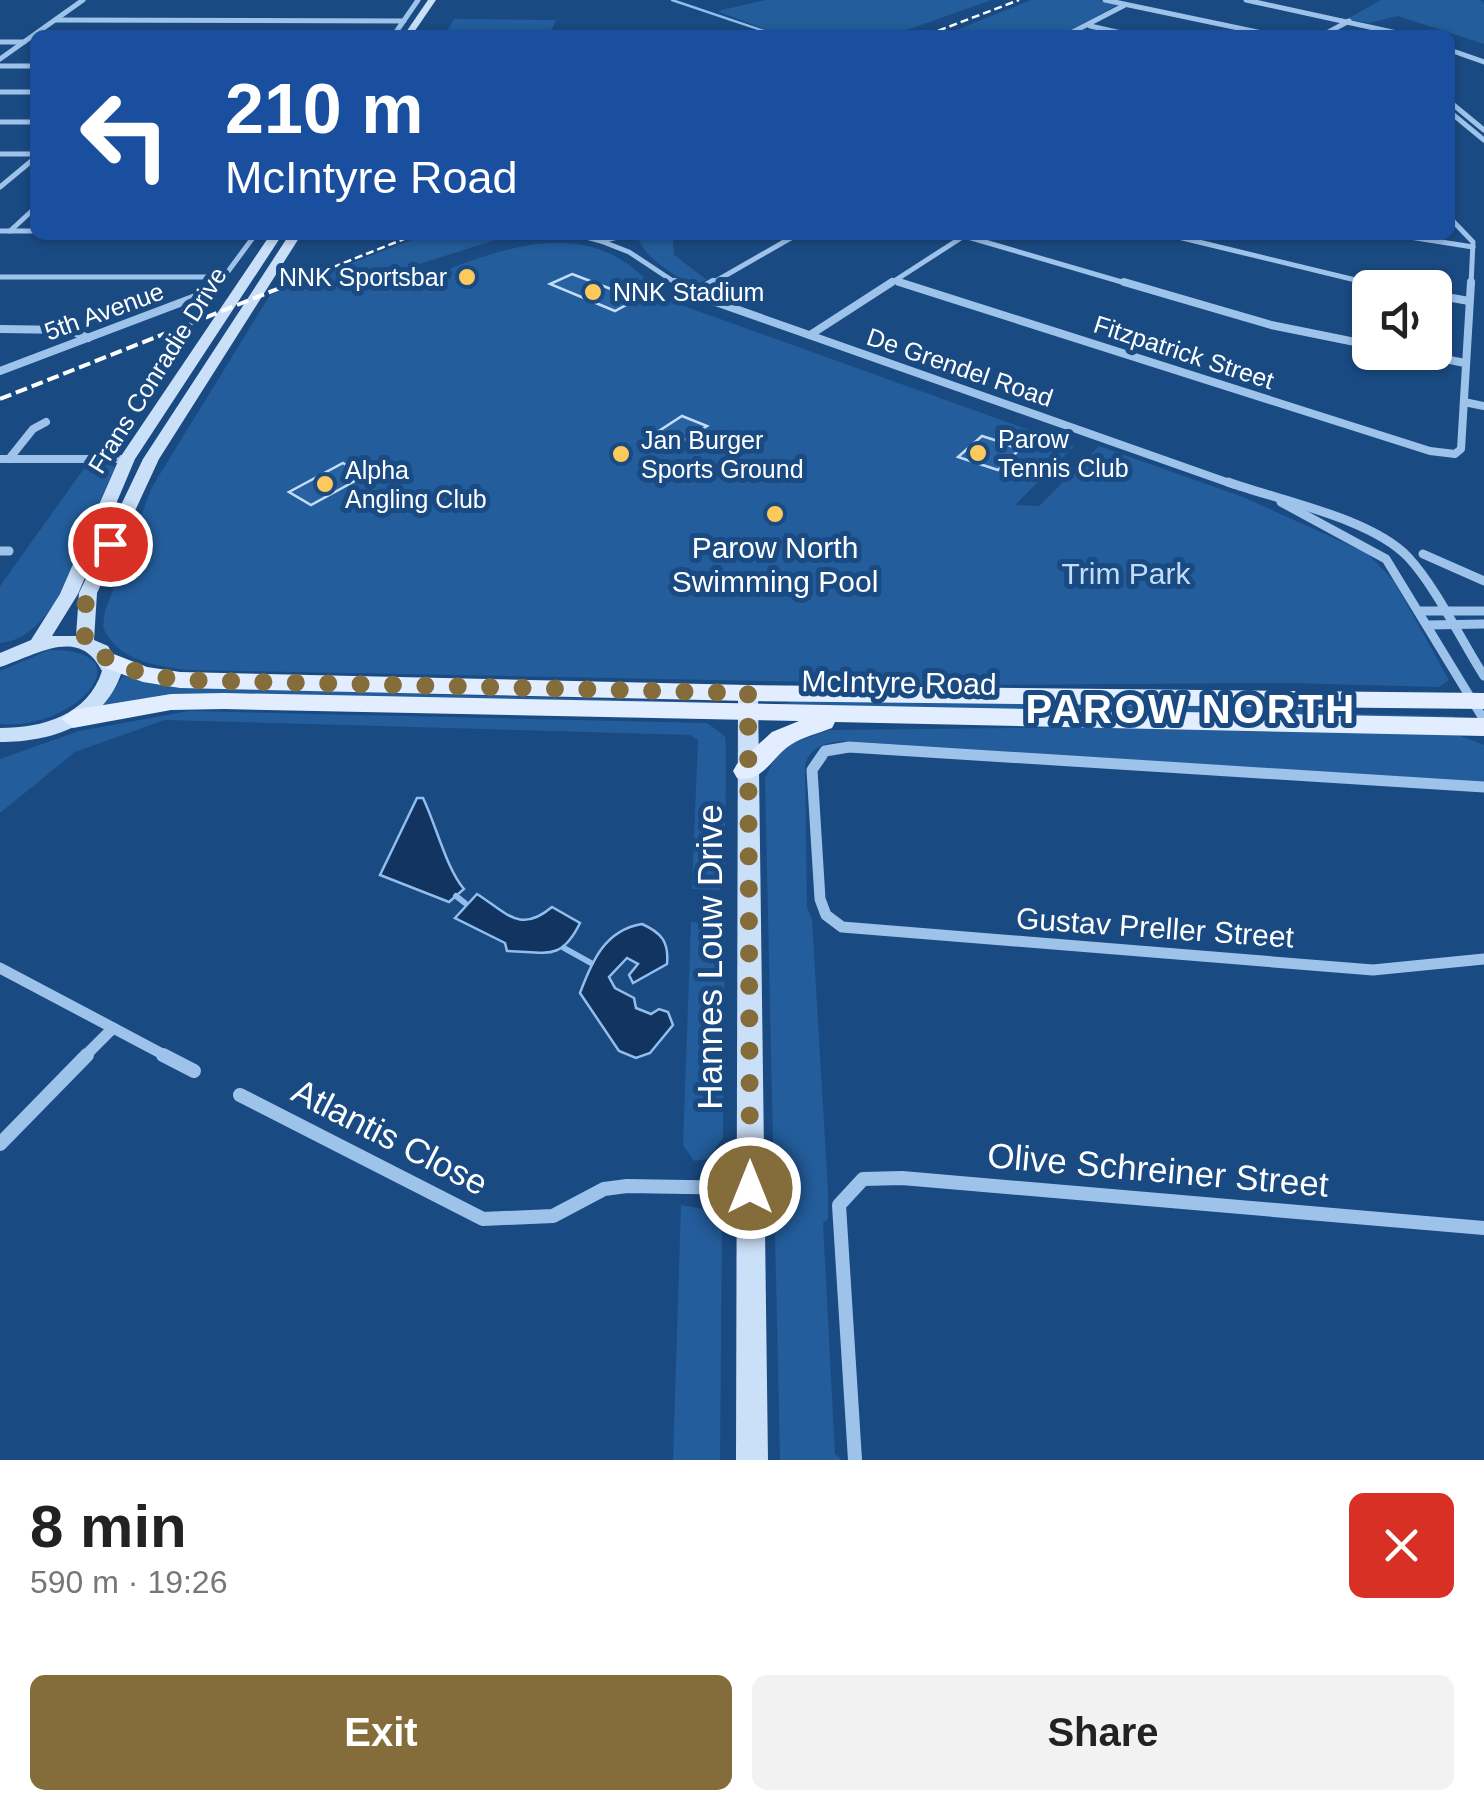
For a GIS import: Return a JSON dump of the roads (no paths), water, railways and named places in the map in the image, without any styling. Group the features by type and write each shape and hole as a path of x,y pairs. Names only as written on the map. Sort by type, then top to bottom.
{"main road":[{"path":"411,30 432,0"},
{"path":"426,30 446,0"},
{"name":"Frans Conradie Drive","path":"37,646 70,594 127,460 273,240"},
{"name":"Frans Conradie Drive","path":"85,644 88,593 135,491 292,240"},
{"path":"0,746 73,718 106,690 112,674 111,661 85,644 37,646 2,658"},
{"name":"McIntyre Road","path":"111,661 143,674 180,680 748,703 868,716 1481,712"},
{"name":"McIntyre Road","path":"73,718 171,702 224,701 1481,712"},
{"name":"Hannes Louw Drive","path":"748,703 752,1460"},
{"path":"746,771 769,746 798,728 868,716"},
{"path":"0,735 22,735"}],"street":[{"path":"42,30 83,0"},
{"path":"398,30 418,0"},
{"path":"1106,0 1248,30"},
{"path":"1246,0 1387,30"},
{"path":"1287,8 1303,0"},
{"path":"1080,30 1126,4"},
{"path":"56,20 404,21"},
{"path":"1332,30 1350,20"},
{"path":"1090,26 1108,30"},
{"path":"0,62 30,38"},
{"path":"0,42 30,42"},
{"path":"1455,52 1484,62"},
{"path":"0,62 30,65"},
{"path":"0,92 30,92"},
{"path":"1455,109 1484,130"},
{"path":"1455,113 1484,140"},
{"path":"0,122 30,122"},
{"path":"1472,130 1484,130"},
{"path":"0,154 30,156"},
{"path":"0,188 30,161"},
{"path":"10,231 30,213"},
{"path":"1455,223 1472,239 1473,247 1464,402 1484,406"},
{"path":"0,231 30,231"},
{"name":"5th Avenue","path":"0,371 208,293 226,277 252,240"},
{"name":"De Grendel Road","path":"597,240 636,254 693,294 1280,501 1372,548 1393,568 1481,712"},
{"path":"601,241 606,240"},
{"path":"628,240 636,254"},
{"path":"693,294 787,240"},
{"path":"810,335 956,240"},
{"path":"980,240 1271,325 1352,341"},
{"path":"1189,240 1352,280"},
{"path":"1429,240 1473,247"},
{"path":"0,277 226,277"},
{"name":"Fitzpatrick Street","path":"895,281 1430,451 1455,454 1461,449 1464,402"},
{"path":"1452,298 1470,301"},
{"path":"0,330 70,330 88,338"},
{"path":"1452,360 1466,363"},
{"path":"5,459 33,429 46,422"},
{"path":"5,459 127,460"},
{"name":"De Grendel Road","path":"1280,501 1305,506 1394,546 1419,569 1484,676"},
{"path":"1423,554 1484,581"},
{"path":"1420,611 1484,611"},
{"path":"1428,625 1484,624"},
{"name":"Gustav Preller Street","path":"1484,788 841,748 821,754 813,767 820,899 826,916 842,927 1373,970 1484,959"},
{"path":"0,968 194,1071"},
{"path":"0,1144 113,1028"},
{"name":"Atlantis Close","path":"240,1095 483,1219 553,1216 604,1189 626,1186 750,1188"},
{"name":"Olive Schreiner Street","path":"855,1460 839,1205 863,1179 902,1178 1484,1228"}],"waterway":[{"path":"672,0 761,30"},
{"path":"456,896 465,903"},
{"path":"564,948 591,963"}],"railway":[{"path":"940,30 1019,0"},
{"path":"288,285 401,240"},
{"path":"0,399 295,282"}],"place":[{"name":"NNK Sportsbar","path":"467,277"},
{"name":"NNK Stadium","path":"593,292"},
{"name":"Parow Tennis Club","path":"978,453"},
{"name":"Jan Burger Sports Ground","path":"621,454"},
{"name":"Alpha Angling Club","path":"325,484"},
{"name":"Parow North Swimming Pool","path":"775,514"}],"district":[{"name":"PAROW NORTH","path":"1191,709"}],"park label":[{"name":"Trim Park","path":"1126,574"}]}
